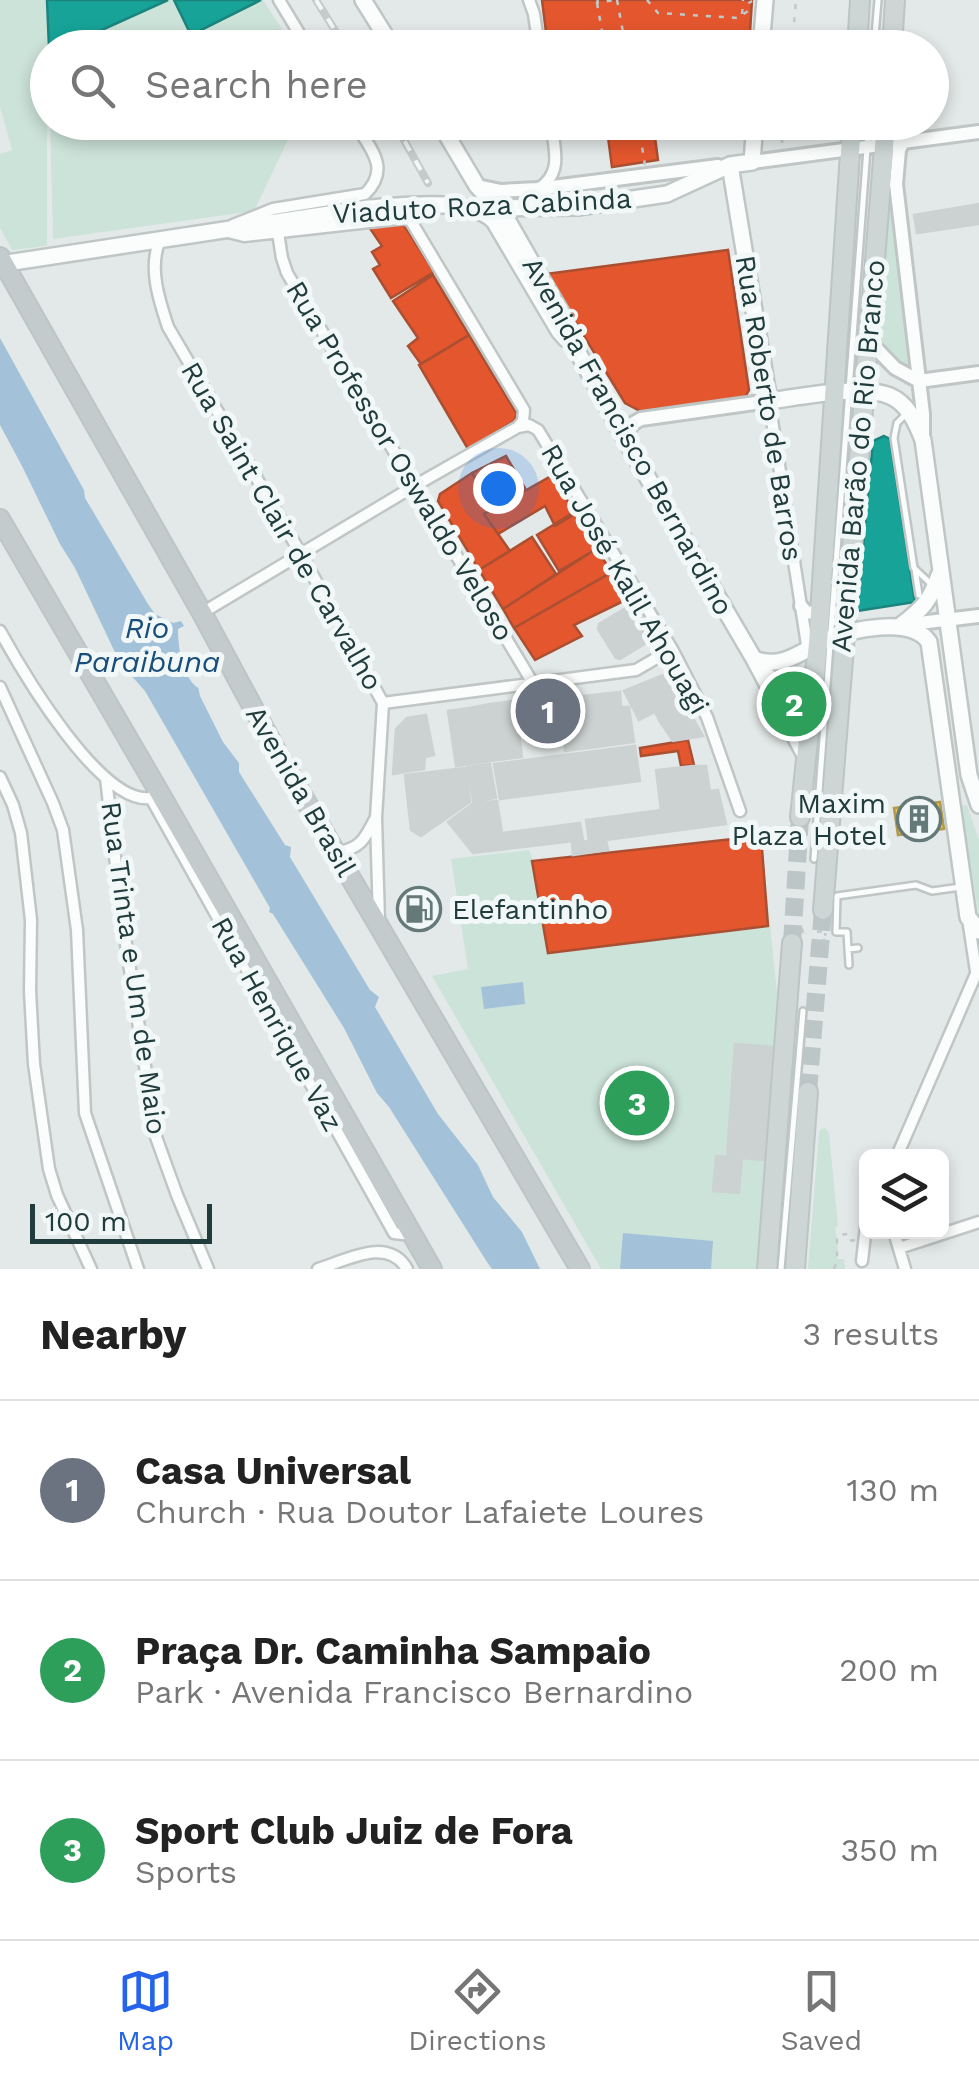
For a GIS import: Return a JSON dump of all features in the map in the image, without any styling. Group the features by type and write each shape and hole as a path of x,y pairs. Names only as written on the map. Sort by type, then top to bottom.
{"highway":[{"name":"Avenida Brasil","path":"1,262 202,612 278,754 580,1269"},
{"path":"0,519 153,791 432,1269"}],"main road":[{"path":"363,0 382,30"},
{"path":"763,30 766,0"},
{"path":"858,30 860,0"},
{"path":"893,30 895,0"},
{"name":"Avenida Francisco Bernardino","path":"450,140 478,186 505,216 563,316 575,348 625,439 754,659 806,757"},
{"path":"752,162 754,140"},
{"name":"Avenida Barão do Rio Branco","path":"800,817 810,701 825,642 821,606 849,393 867,340 867,147 863,140"},
{"name":"Avenida Barão do Rio Branco","path":"823,910 825,642 867,147 872,140"},
{"name":"Viaduto Roza Cabinda","path":"1,262 282,226 404,206 578,207 667,194 730,165 752,162"},
{"name":"Rua Roberto de Barros","path":"730,165 770,402"},
{"path":"470,208 486,213 494,221 558,331 575,348"},
{"path":"770,402 849,393 890,396 909,411 923,440 979,806"},
{"path":"754,659 783,662 825,642 900,626 921,610 941,568"},
{"path":"900,626 923,634 929,642 968,917 979,931"},
{"path":"766,1269 800,938"},
{"path":"796,1269 808,1092"}],"street":[{"path":"279,0 297,30"},
{"path":"529,0 537,30"},
{"path":"949,136 979,132"},
{"path":"223,232 273,208 365,194 379,172 365,140"},
{"path":"538,190 555,174 553,140"},
{"path":"752,162 919,140"},
{"path":"904,142 899,150 896,184 923,440"},
{"path":"478,186 500,191 538,190 730,165"},
{"name":"Rua José Kalil Ahouagi","path":"282,226 405,218 410,222 524,410 518,427"},
{"name":"Rua Professor Oswaldo Veloso","path":"282,226 282,258 288,273 534,685"},
{"name":"Rua Saint Clair de Carvalho","path":"160,240 154,261 168,327 383,703 376,818 379,927"},
{"path":"867,340 895,368 918,381 979,373"},
{"path":"625,439 632,424 641,419 770,402"},
{"name":"Rua Roberto de Barros","path":"770,402 801,606 825,642"},
{"name":"Rua José Kalil Ahouagi","path":"518,427 529,425 538,430 672,649 707,717 740,810"},
{"path":"202,612 518,427"},
{"path":"801,606 814,613 821,606"},
{"path":"900,626 979,616"},
{"path":"0,631 42,703 106,778 142,799 153,791"},
{"path":"383,703 636,670 672,649"},
{"path":"0,688 63,830 77,930 86,1113 138,1269"},
{"path":"948,778 974,774"},
{"path":"0,777 21,832 30,920 34,1064 49,1169 91,1269"},
{"name":"Rua Trinta e Um de Maio","path":"106,778 122,918 156,1137 208,1269"},
{"path":"336,853 352,849 364,840 376,818"},
{"path":"901,1149 977,969 968,917"},
{"path":"900,1248 979,1222"},
{"path":"862,1261 865,1239"},
{"path":"897,1239 905,1269"},
{"path":"318,1269 386,1251 395,1254 407,1269"}],"lane":[{"path":"876,30 878,0"},
{"name":"Avenida Barão do Rio Branco","path":"867,147 868,140"},
{"path":"909,411 898,423 894,438 914,568 926,593"},
{"path":"914,568 930,582 926,593"},
{"name":"Avenida Barão do Rio Branco","path":"814,859 825,642"},
{"path":"754,659 810,701 823,724"},
{"path":"849,965 847,932 836,932 837,896 916,885 932,890 964,886"},
{"path":"848,949 858,948"},
{"path":"781,1269 803,1011"}],"path":[{"path":"602,30 598,2 615,0 622,30"},
{"path":"647,0 658,13 738,18 748,11 744,0"},
{"path":"742,16 744,0"},
{"path":"794,30 796,0"},
{"path":"641,140 647,176"},
{"path":"817,932 822,932 828,949 825,933"},
{"path":"834,1269 838,1260 837,1236 846,1234 848,1241 856,1240 859,1229"}],"green space":[{"path":"0,0 47,0 47,30 30,30 30,140 47,140 47,246 12,250 0,228 0,154 12,150 0,107"},
{"path":"174,0 189,30 102,30"},
{"path":"263,0 283,30 202,30"},
{"path":"50,140 288,140 254,211 53,239"},
{"path":"891,154 895,154 892,214 914,370 892,358 876,339"},
{"path":"967,805 979,840 979,916 961,806"},
{"path":"761,836 777,993 758,1269 601,1269 432,976 468,969 451,859 529,850 533,861"},
{"path":"825,1128 829,1133 838,1226 837,1259 844,1259 845,1269 808,1269 819,1133"}],"water":[{"name":"Rio Paraibuna","path":"0,338 85,498 148,604 155,614 173,623 181,621 184,626 178,629 185,670 198,687 223,742 239,763 239,772 285,845 291,847 290,857 370,990 379,997 375,1007 438,1114 478,1165 493,1197 522,1232 540,1269 492,1269 487,1262 377,1093 344,1028 269,912 145,691 120,663 0,425"},
{"path":"523,982 525,1004 484,1009 481,987"},
{"path":"623,1233 713,1241 711,1269 620,1269"}],"building: Homes":[{"name":"Maxim Plaza Hotel","path":"940,802 944,829 898,835 894,808"}],"building: Shops":[{"path":"542,0 752,0 750,30 546,30"},
{"path":"608,140 655,140 658,160 612,167"},
{"path":"400,219 434,272 391,298 373,269 380,265 372,252 382,246 367,224"},
{"path":"728,250 749,390 745,397 640,411 625,403 546,274"},
{"path":"433,275 469,335 421,364 408,346 418,338 393,301"},
{"path":"469,335 517,414 514,421 468,449 419,365"},
{"path":"506,456 525,488 493,507 472,473"},
{"path":"472,473 493,507 484,514 510,551 479,570 438,501 440,494"},
{"path":"553,475 575,514 555,526 545,506 498,534 484,514"},
{"path":"581,508 603,545 559,571 537,535"},
{"path":"532,537 556,574 503,609 479,570"},
{"path":"596,549 612,572 514,628 503,609"},
{"path":"612,572 628,599 574,625 582,636 535,660 514,628"},
{"path":"688,740 694,765 681,766 678,751 641,756 640,748"},
{"path":"761,836 768,926 548,953 532,861"}],"building: Public":[{"path":"47,0 168,0 102,30 48,30"},
{"path":"174,0 261,0 201,30 189,30"},
{"path":"884,436 890,439 915,602 857,611 873,441"},
{"path":"555,700 558,720 541,722 538,703"}],"building: Other":[{"path":"979,204 979,224 917,233 914,215"},
{"path":"632,604 637,605 653,639 616,658 598,629 599,624"},
{"path":"670,675 684,697 639,720 624,691"},
{"path":"620,692 621,707 629,707 634,742 589,748 582,696"},
{"path":"582,696 589,748 565,751 559,699"},
{"path":"684,697 688,709 660,722 655,712"},
{"path":"515,701 522,757 497,760 490,704"},
{"path":"490,704 497,760 477,763 469,708"},
{"path":"469,708 477,763 456,766 448,711"},
{"path":"688,709 703,736 673,741 660,722"},
{"path":"426,715 434,755 425,757 424,769 393,774 396,729 407,718"},
{"path":"635,746 640,781 500,799 494,764"},
{"path":"490,764 496,798 473,801 468,767"},
{"path":"706,766 710,791 718,790 726,824 606,840 608,850 573,855 572,843 589,841 586,820 661,810 656,770"},
{"path":"466,768 470,802 421,836 411,830 405,775"},
{"path":"497,801 502,833 580,823 583,840 473,853 448,822 474,803"},
{"path":"735,1044 772,1047 764,1160 742,1158 739,1193 713,1191 716,1156 727,1157"}],"tunnel":[{"path":"792,943 800,817"},
{"path":"808,1092 823,910"}],"railway":[{"path":"316,0 335,30"},
{"path":"404,140 428,183"}],"place":[{"name":"Praça Dr. Caminha Sampaio","path":"794,704"},
{"name":"Casa Universal","path":"548,711"},
{"name":"Maxim Plaza Hotel","path":"919,819"},
{"name":"Elefantinho","path":"419,909"},
{"name":"Sport Club Juiz de Fora","path":"637,1103"}]}
